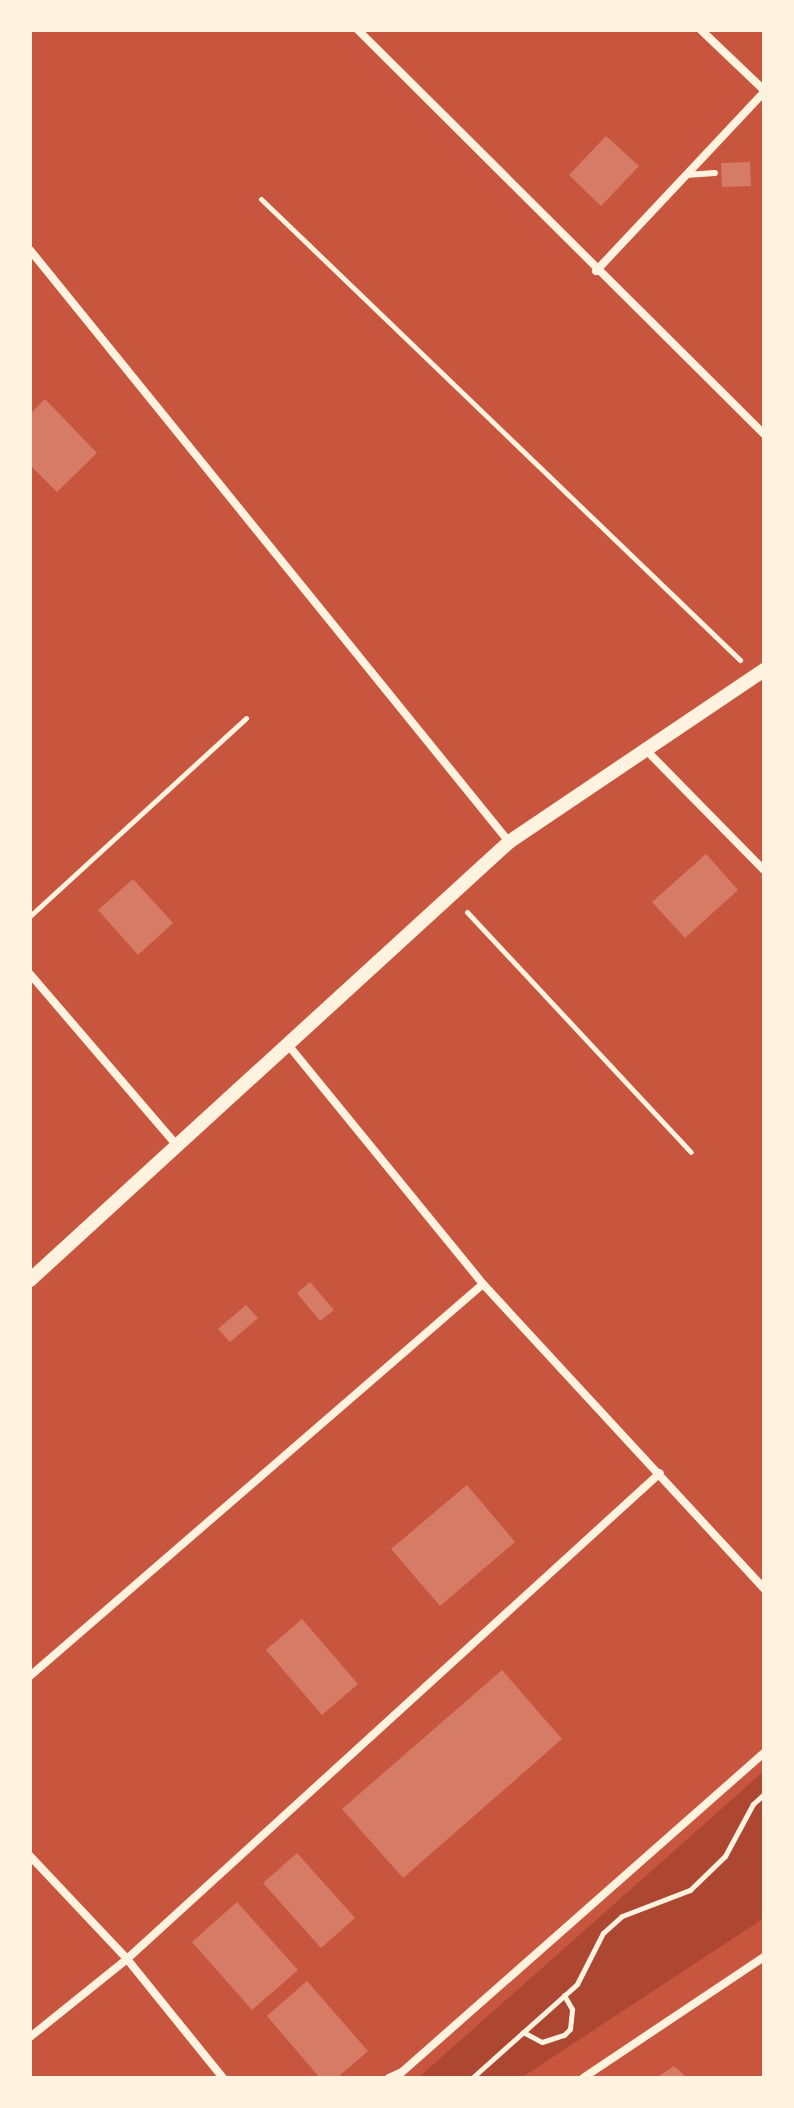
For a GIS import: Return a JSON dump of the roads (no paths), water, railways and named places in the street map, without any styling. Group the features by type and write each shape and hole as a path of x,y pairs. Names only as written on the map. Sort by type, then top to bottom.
{"street":[{"path":"358,30 596,271 764,434"},
{"path":"596,271 764,91 701,30"},
{"path":"30,251 509,842"},
{"path":"30,1280 175,1143 289,1046 509,842 760,672"},
{"path":"645,749 764,870"},
{"path":"30,974 175,1143"},
{"path":"289,1046 483,1284 764,1589"},
{"path":"30,1676 483,1284"},
{"path":"30,2037 127,1959 660,1473"},
{"path":"389,2078 414,2061 764,1753"},
{"path":"30,1856 127,1959 223,2078"},
{"path":"583,2078 764,1957"}],"lane":[{"path":"686,175 715,173"}]}
